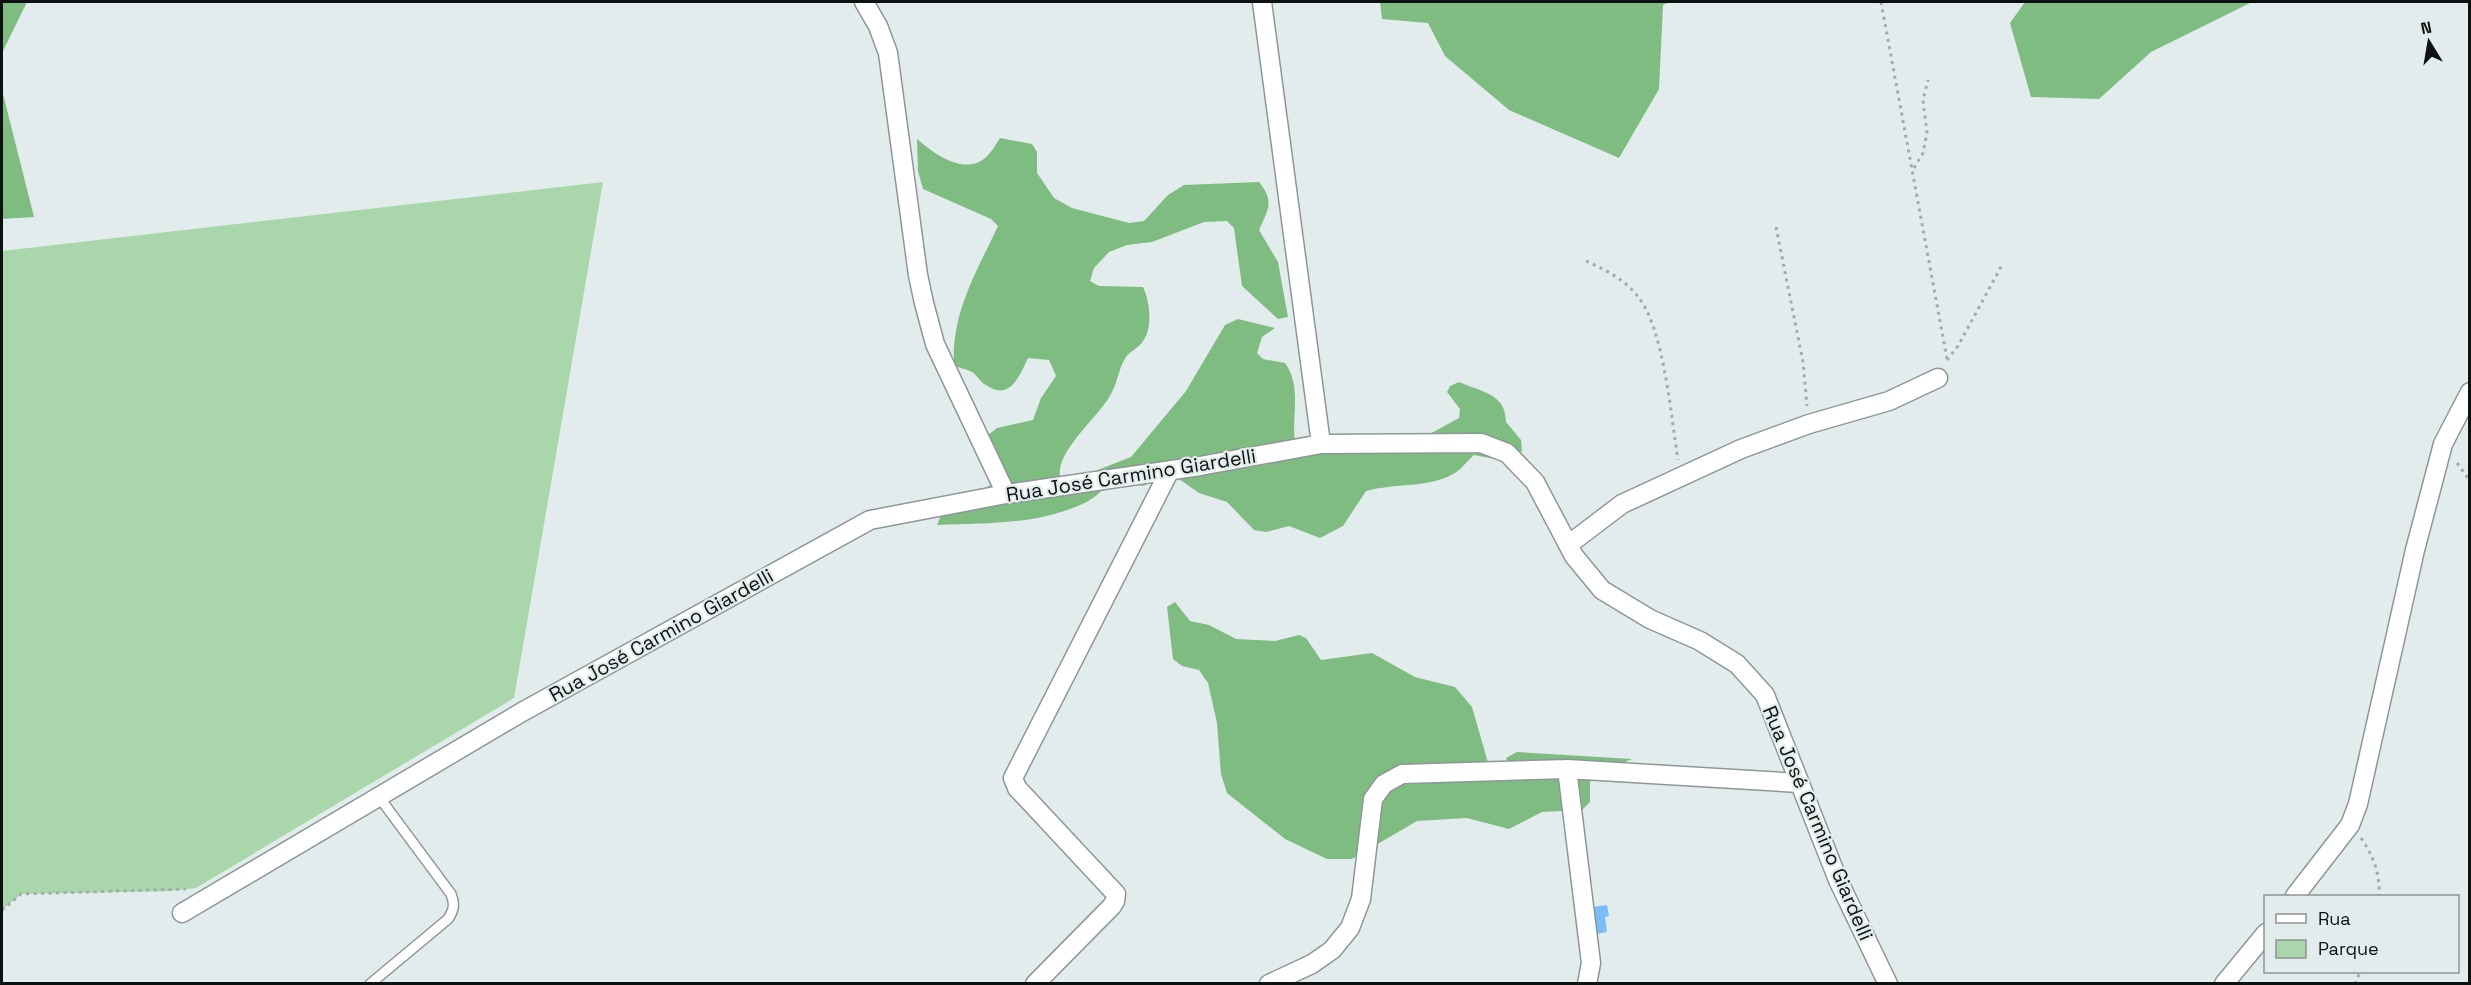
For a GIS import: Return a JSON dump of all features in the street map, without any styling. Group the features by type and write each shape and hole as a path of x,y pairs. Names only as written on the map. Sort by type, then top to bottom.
{"street":[{"path":"864,2 878,27 888,53 918,275 935,344 1006,494"},
{"path":"1262,2 1321,444"},
{"path":"1568,545 1622,504 1681,476 1741,449 1809,424 1889,401 1938,378"},
{"path":"2297,895 2350,825 2358,804 2415,550 2443,444 2469,392"},
{"name":"Rua José Carmino Giardelli","path":"182,913 522,712 870,520 1006,494 1170,470 1321,444 1482,443 1507,453 1535,482 1574,556 1602,590 1650,619 1700,641 1737,664 1765,695 1838,880 1888,984"},
{"path":"1035,984 1112,906 1116,894 1017,788 1013,778 1170,470"},
{"path":"1269,984 1312,964 1332,950 1350,928 1361,899 1373,799 1384,784 1402,774 1567,769 1799,783"},
{"path":"1567,769 1591,963 1587,984"},
{"path":"2224,984 2264,934"}],"lane":[{"path":"370,984 448,920 453,912 454,903 451,894 379,797"}],"path":[{"path":"1881,2 1947,359"},
{"path":"1912,170 1923,153 1927,133 1923,100 1928,80"},
{"path":"1776,227 1803,362 1809,424"},
{"path":"1586,261 1617,276 1640,298 1657,334 1681,476"},
{"path":"1938,378 2002,265"},
{"path":"2350,825 2371,852 2380,878 2379,895"},
{"path":"2,910 21,894 188,889"}],"green space":[{"path":"2,2 27,2 2,53"},
{"path":"1380,2 1669,2 1663,5 1659,89 1619,158 1509,110 1445,56 1428,23 1382,19"},
{"path":"2025,2 2252,2 2151,52 2099,99 2031,97 2010,23"},
{"path":"2,90 34,217 2,219"},
{"path":"1000,138 1032,144 1037,152 1037,173 1054,198 1072,208 1129,223 1144,221 1168,195 1184,185 1259,182 1268,200 1267,211 1259,230 1278,262 1288,317 1278,319 1242,286 1234,228 1227,221 1204,222 1152,242 1127,245 1109,252 1094,268 1090,281 1099,286 1143,287 1149,307 1148,329 1141,343 1124,361 1106,402 1064,456 1060,467 1060,478 1069,481 1131,457 1186,391 1225,325 1238,319 1275,328 1262,337 1257,353 1263,359 1285,363 1291,374 1295,396 1294,431 1298,451 1342,454 1415,442 1459,418 1460,409 1447,392 1450,386 1459,382 1491,395 1502,405 1506,422 1521,440 1522,451 1506,461 1474,455 1459,470 1444,478 1366,491 1343,526 1320,538 1289,526 1266,532 1254,530 1227,502 1199,493 1169,472 1143,486 1113,483 1089,501 1043,517 1008,522 937,525 942,513 1001,479 983,439 997,428 1033,420 1041,398 1056,376 1049,360 1028,358 1018,378 1008,388 1002,390 984,384 970,371 954,366 954,347 961,311 998,226 991,219 923,189 918,171 917,139 949,161 968,165 985,158"},
{"path":"603,182 514,698 196,888 171,891 21,894 2,910 2,251"},
{"path":"1175,602 1190,621 1209,625 1236,639 1275,641 1299,635 1306,638 1321,660 1372,653 1415,677 1455,687 1472,707 1489,766 1512,772 1506,758 1517,752 1632,759 1594,775 1590,782 1590,802 1582,810 1542,812 1509,829 1467,818 1417,821 1352,859 1327,859 1285,839 1227,793 1221,774 1217,723 1208,683 1199,670 1182,666 1173,659 1167,607"}],"water":[{"path":"1607,905 1609,916 1605,917 1607,932 1596,934 1592,907"}]}
